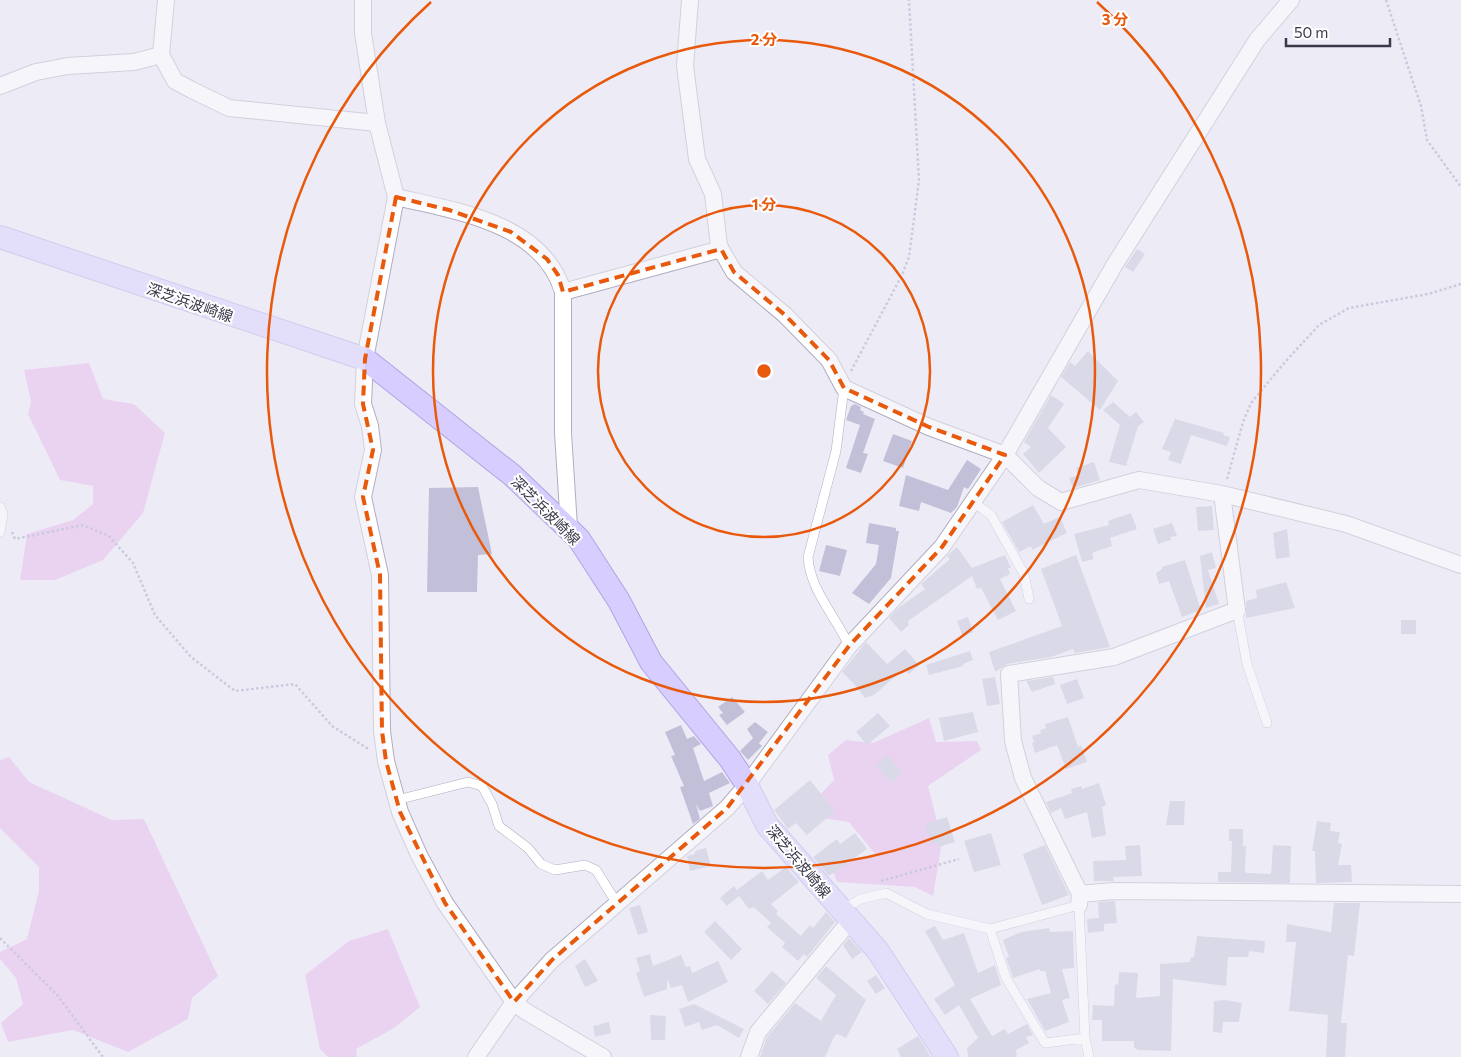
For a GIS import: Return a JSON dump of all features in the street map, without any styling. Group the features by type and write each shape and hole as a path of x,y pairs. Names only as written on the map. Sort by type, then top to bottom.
{"main road":[{"name":"深芝浜波崎線","path":"0,236 365,359 512,475 579,539 619,601 651,662 730,759 747,785 767,826 878,951 947,1057"}],"street":[{"path":"166,0 161,56 175,81 229,108 377,123"},
{"path":"362,0 363,33 377,123 396,197 365,359 363,404 370,426 373,450 363,498 380,575 382,731 386,761 397,800 419,855 444,904 514,1002 525,1011 602,1057"},
{"path":"690,0 685,66 690,110 697,160 713,194 720,249 734,272 785,315 830,360 843,387 929,428 1005,456 1038,488 1062,502 1140,480 1222,494 1346,524 1461,566"},
{"path":"476,1057 514,1002 552,960 616,902 727,808 747,785 849,646 942,547 1005,456 1115,264 1257,40 1291,0"},
{"path":"0,86 36,72 68,66 134,62 161,56"},
{"path":"396,197 449,210 488,222 511,232 531,244 547,259 558,275 564,292 563,433 568,527"},
{"path":"564,292 720,249"},
{"path":"1222,494 1237,610 1114,657 1009,674 1013,741 1024,778 1080,899 1113,891 1461,894"},
{"path":"750,1057 758,1032 845,915"}],"lane":[{"path":"843,387 836,451 808,557 809,567 822,599 849,646"},
{"path":"973,502 991,515 1024,574 1028,599"},
{"path":"0,532 2,511"},
{"path":"1237,610 1247,664 1267,723"},
{"path":"397,800 468,782 482,786 492,804 499,826 528,848 541,864 555,870 585,865 596,870 616,902"},
{"path":"845,915 861,899 886,893 927,914 990,929 1080,899 1085,1038 1089,1057"},
{"path":"990,929 1006,978 1045,1043 1085,1038"}],"path":[{"path":"843,387 902,275 909,256 919,180 909,0"},
{"path":"1386,0 1421,106 1427,140 1461,187"},
{"path":"1222,494 1242,422 1251,404 1285,362 1319,325 1348,308 1428,294 1461,284"},
{"path":"2,511 15,539 83,525 109,536 133,563 155,615 191,657 235,691 295,684 332,726 386,761"},
{"path":"874,884 959,859"},
{"path":"0,938 58,996 103,1057"}],"highlighted area":[{"path":"396,197 449,210 511,232 547,259 558,275 563,292 721,249 734,272 785,315 829,360 844,388 929,427 1005,455 942,547 849,646 727,808 552,960 514,1002 445,903 400,812 386,761 382,731 380,575 363,497 373,450 363,404 365,359"}],"shaded area":[{"path":"89,363 103,399 134,404 165,433 143,513 103,560 55,580 20,580 27,534 73,520 93,504 93,486 60,480 28,414 31,402 24,370"},
{"path":"929,718 936,742 977,741 981,750 928,786 942,841 933,896 915,887 837,882 832,868 875,854 849,822 820,818 814,801 834,780 828,755 846,740 873,743"},
{"path":"9,757 29,782 112,820 144,819 218,976 192,998 188,1019 128,1052 73,1030 8,1042 1,1023 23,1004 16,978 0,959 0,952 27,939 39,890 39,867 0,828 0,760"},
{"path":"388,929 420,1007 394,1028 356,1049 357,1057 328,1057 320,1049 305,975 349,941"}],"building":[{"path":"1137,249 1145,254 1133,272 1125,267"},
{"path":"1088,351 1118,381 1100,410 1061,377 1070,362 1075,366"},
{"path":"1051,395 1064,404 1048,428 1066,447 1039,473 1023,454 1031,447 1024,442"},
{"path":"1113,402 1130,417 1136,412 1144,422 1138,426 1126,466 1109,462 1120,425 1103,410"},
{"path":"855,404 861,407 860,410 864,412 863,414 875,419 863,453 868,454 861,473 846,468 860,425 846,420 851,406"},
{"path":"1175,419 1224,433 1223,435 1230,437 1227,446 1191,435 1181,464 1168,460 1171,452 1162,449"},
{"path":"893,434 912,441 903,468 883,461"},
{"path":"967,460 981,469 968,489 964,487 957,507 951,513 921,502 919,511 899,506 906,475 948,490"},
{"path":"1094,462 1100,480 1073,488 1069,478 1079,475 1076,468"},
{"path":"478,487 492,554 478,555 477,592 427,592 429,488"},
{"path":"1033,505 1044,524 1060,517 1067,533 1032,550 1031,546 1019,552 1002,522"},
{"path":"1212,506 1214,530 1198,531 1196,507"},
{"path":"1131,513 1137,529 1110,538 1112,546 1092,553 1094,559 1082,562 1074,534 1109,525 1108,521"},
{"path":"869,523 896,528 896,531 899,531 891,578 869,604 852,593 876,564 879,545 866,543"},
{"path":"1172,523 1177,536 1170,537 1171,540 1158,544 1153,529"},
{"path":"1287,529 1290,557 1276,559 1273,533"},
{"path":"826,545 847,550 840,576 819,571"},
{"path":"957,547 972,568 1005,555 1011,568 1008,568 1010,574 1000,579 1016,611 998,620 981,588 977,589 972,576 908,621 909,625 901,632 889,618 898,608 925,589 921,584 950,559 947,556"},
{"path":"1212,552 1216,568 1208,570 1219,604 1206,608 1200,556"},
{"path":"1076,555 1110,647 1075,653 1073,649 1051,657 1007,664 995,672 989,652 1062,626 1041,569"},
{"path":"1185,560 1201,610 1182,617 1169,581 1159,584 1156,573 1162,567"},
{"path":"1286,582 1295,608 1246,618 1246,601 1257,598 1256,590"},
{"path":"968,617 973,632 963,637 957,621"},
{"path":"1401,620 1416,620 1416,634 1401,634"},
{"path":"866,642 887,664 905,649 919,665 909,674 904,669 874,695 865,698 842,672"},
{"path":"970,651 973,660 963,664 963,666 929,675 926,665"},
{"path":"995,677 1000,704 987,706 982,679"},
{"path":"1053,677 1055,684 1032,692 1026,681"},
{"path":"1077,679 1084,698 1067,704 1060,685"},
{"path":"732,697 745,712 727,725 719,715 723,713 718,707"},
{"path":"973,712 978,732 944,741 939,718"},
{"path":"878,713 890,726 867,745 856,732"},
{"path":"1068,717 1078,747 1081,745 1087,762 1066,769 1057,745 1035,753 1032,736 1041,733 1040,730 1046,728 1045,724"},
{"path":"755,722 768,732 759,743 762,746 748,760 740,751 753,738 747,729"},
{"path":"681,725 687,739 694,736 701,744 693,748 704,781 722,772 730,783 709,793 713,806 700,811 696,804 700,819 693,824 680,787 684,786 671,756 675,755 665,732"},
{"path":"887,755 903,773 891,783 876,765"},
{"path":"810,780 835,811 807,835 796,823 788,829 774,810"},
{"path":"1099,783 1106,805 1102,807 1106,835 1092,838 1087,812 1065,819 1061,808 1051,813 1046,802 1072,793 1071,789 1081,786 1082,789"},
{"path":"1170,801 1185,801 1184,825 1166,825"},
{"path":"947,817 955,842 939,847 937,842 932,844 925,824"},
{"path":"1317,821 1331,823 1330,831 1340,832 1338,843 1342,844 1338,865 1351,865 1352,882 1316,883 1315,851 1312,851"},
{"path":"1229,829 1243,829 1243,846 1246,846 1245,872 1248,873 1271,874 1273,845 1291,846 1290,883 1218,882 1218,872 1231,872 1232,841 1229,841"},
{"path":"855,833 867,849 829,876 813,857 837,839 840,844"},
{"path":"991,833 1001,865 974,872 964,841"},
{"path":"1045,845 1069,895 1042,905 1023,855"},
{"path":"1140,845 1142,876 1113,877 1114,881 1094,881 1093,861 1126,860 1125,846"},
{"path":"706,848 711,866 690,871 687,856 695,854 695,851"},
{"path":"786,867 799,882 771,904 778,911 776,914 801,936 810,925 813,928 826,912 835,922 807,957 804,954 798,961 782,947 785,943 767,927 771,923 756,909 753,907 749,909 739,896 727,906 720,898 734,886 737,890 762,871 768,880"},
{"path":"1115,901 1117,923 1104,924 1104,931 1088,933 1087,919 1099,918 1098,902"},
{"path":"1334,903 1360,903 1354,956 1348,955 1341,1023 1347,1023 1345,1057 1326,1057 1328,1015 1289,1011 1296,942 1286,942 1287,924 1331,932"},
{"path":"640,905 648,932 638,935 629,908"},
{"path":"715,921 742,949 731,960 704,932"},
{"path":"935,926 943,940 964,933 978,973 995,965 1001,985 970,999 992,1036 1005,1029 1008,1034 1027,1024 1033,1035 1026,1037 1029,1043 1016,1050 1017,1057 968,1057 967,1048 978,1038 959,1005 945,1015 934,999 955,985 925,931"},
{"path":"1049,928 1050,932 1073,931 1074,968 1062,969 1070,998 1062,1000 1069,1022 1045,1031 1027,999 1051,993 1045,971 1040,971 1040,969 1013,978 1006,958 1009,957 1003,940 1021,932"},
{"path":"1197,936 1265,941 1264,953 1249,951 1248,957 1228,957 1226,986 1173,979 1171,1051 1139,1050 1134,1048 1134,1041 1102,1041 1102,1020 1092,1020 1093,1005 1114,1006 1115,984 1118,985 1119,972 1138,973 1136,998 1160,996 1160,964 1190,962 1191,957 1194,957"},
{"path":"849,938 862,952 852,959 843,945"},
{"path":"650,954 653,966 681,955 686,967 690,966 692,973 718,961 728,982 688,1002 682,985 671,988 667,979 667,989 644,997 636,973 640,971 636,958"},
{"path":"585,959 598,981 585,987 575,966"},
{"path":"826,966 866,1000 846,1038 837,1034 825,1057 760,1057 767,1037 795,1003 821,1021 836,995 816,978"},
{"path":"772,971 786,983 768,1004 754,991"},
{"path":"876,975 885,988 876,994 867,981"},
{"path":"1225,1000 1242,1003 1239,1022 1223,1022 1222,1033 1213,1032 1214,1001"},
{"path":"694,1004 744,1029 739,1038 717,1025 702,1030 699,1022 685,1027 679,1009"},
{"path":"650,1015 666,1016 665,1040 651,1040"},
{"path":"609,1022 611,1033 595,1037 593,1026"},
{"path":"918,1036 931,1057 901,1057 897,1049"}]}
